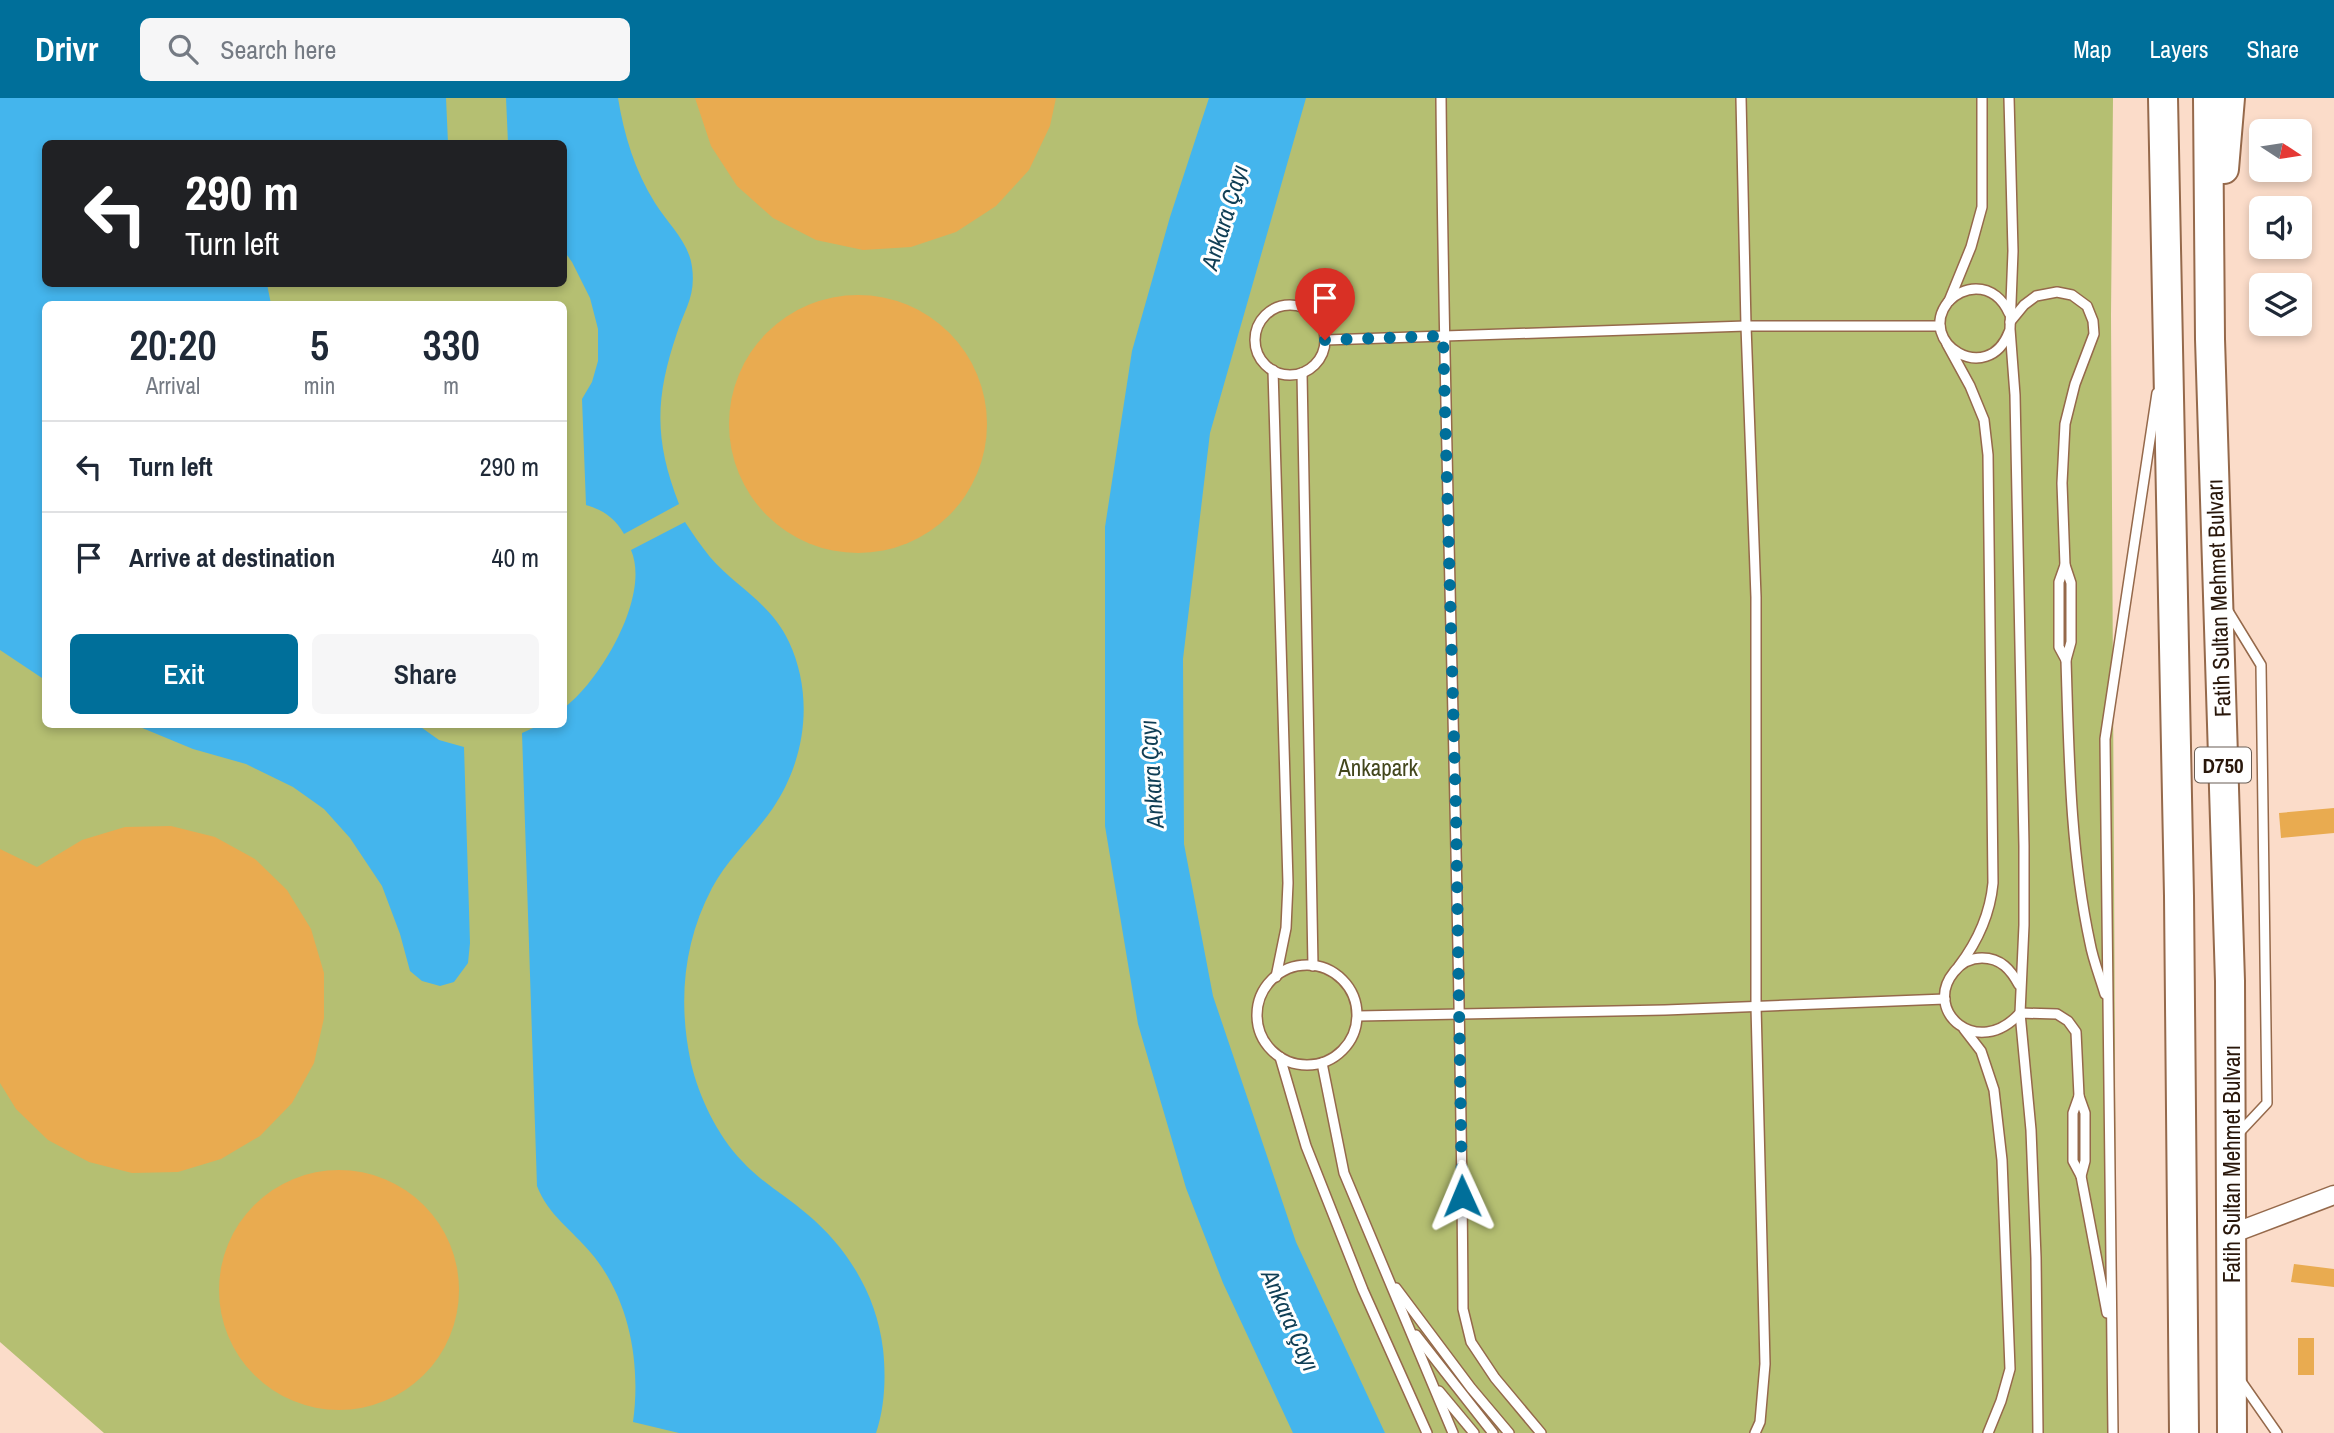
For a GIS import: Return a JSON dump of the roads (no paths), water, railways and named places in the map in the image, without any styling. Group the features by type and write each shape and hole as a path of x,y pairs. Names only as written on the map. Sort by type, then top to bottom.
{"highway":[{"path":"2156,98 2163,146"},
{"name":"Fatih Sultan Mehmet Bulvarı","path":"2163,98 2179,896 2183,1433"},
{"name":"Fatih Sultan Mehmet Bulvarı","path":"2207,98 2210,339 2230,981 2232,1433"},
{"path":"2210,339 2230,98"}],"street":[{"path":"2231,1234 2334,1195"}],"lane":[{"path":"1441,98 1443,336 1456,813 1463,1310 1471,1342 1495,1378 1541,1433"},
{"path":"1741,98 1756,597 1756,1006 1765,1364 1760,1422 1755,1433"},
{"path":"1982,98 1982,207 1972,247 1943,311 1940,326 1984,420 1988,455 1993,883 1991,904 1983,927 1973,948 1951,975 1946,986 1945,999 1954,1020 1981,1051 1994,1090 2002,1160 2010,1369 1988,1433"},
{"path":"2009,98 2014,251 2010,322 2015,408 2024,832 2020,1013 2031,1130 2038,1433"},
{"path":"1949,301 1968,289 1991,292 2000,299 2010,322"},
{"path":"1947,344 1966,357 1977,359 1988,356 2006,341 2010,322 2024,305 2036,296 2057,292 2072,295 2088,306 2094,321 2094,334 2075,384 2065,424 2062,483 2064,565 2071,583 2071,642 2066,660 2072,811 2077,867 2090,945 2108,1005"},
{"path":"1287,306 1298,306 1318,318 1325,340 1318,362 1302,373 1288,375 1273,370 1260,358 1256,347 1259,324 1276,308 1287,306"},
{"path":"2113,1433 2105,739 2167,322"},
{"path":"1325,340 1746,326 1940,326"},
{"path":"1273,370 1288,883 1286,928 1276,977"},
{"path":"1302,373 1313,966"},
{"path":"2218,596 2261,665 2267,1103 2231,1142"},
{"path":"1959,967 1981,958 1992,959 2012,972 2020,987"},
{"path":"1313,966 1338,975 1349,987 1356,1002 1358,1016 1353,1035 1344,1049 1322,1063 1300,1065 1271,1050 1262,1036 1258,1020 1259,1004 1265,989 1276,977 1290,968 1313,966"},
{"path":"1358,1016 1945,999"},
{"path":"1962,1028 1985,1033 2006,1027 2020,1013 2057,1014 2068,1021 2076,1032 2079,1097 2085,1113 2085,1161 2081,1176 2112,1340"},
{"path":"1280,1057 1306,1146 1363,1290 1427,1433"},
{"path":"1322,1063 1344,1173 1448,1422 1455,1433"},
{"path":"1387,1277 1471,1388 1509,1433"},
{"path":"1409,1326 1493,1433"},
{"path":"2231,1368 2277,1433"},
{"path":"1433,1383 1474,1433"}],"water":[{"path":"0,98 446,98 448,140 42,140 42,287 268,287 270,301 42,301 42,678 0,650"},
{"path":"506,98 618,98 636,165 655,203 682,241 690,258 693,277 691,294 670,356 660,418 665,459 679,504 624,534 608,515 586,505 582,399 592,382 598,361 598,329 590,298 567,255 567,140 508,140"},
{"name":"Ankara Çayı","path":"1209,98 1306,98 1210,433 1183,659 1184,844 1213,996 1296,1242 1385,1433 1293,1433 1223,1283 1186,1188 1138,1024 1105,826 1105,527 1132,351 1170,217"},
{"path":"685,522 720,568 773,616 782,628 797,663 804,705 803,727 793,769 773,808 718,877 702,909 689,952 686,974 684,996 687,1041 699,1089 725,1140 757,1176 822,1227 847,1258 867,1292 880,1329 884,1359 883,1402 876,1433 679,1433 633,1422 634,1355 624,1311 604,1271 547,1205 537,1186 522,733 533,728 567,728 567,705 606,658 628,613 634,590 635,569 631,550"},
{"path":"142,728 422,728 439,740 464,747 470,943 468,963 454,982 440,986 422,981 410,971 382,886 350,838 324,809 293,787 246,764 193,749"}],"park label":[{"name":"Ankapark","path":"1378,767"}]}
